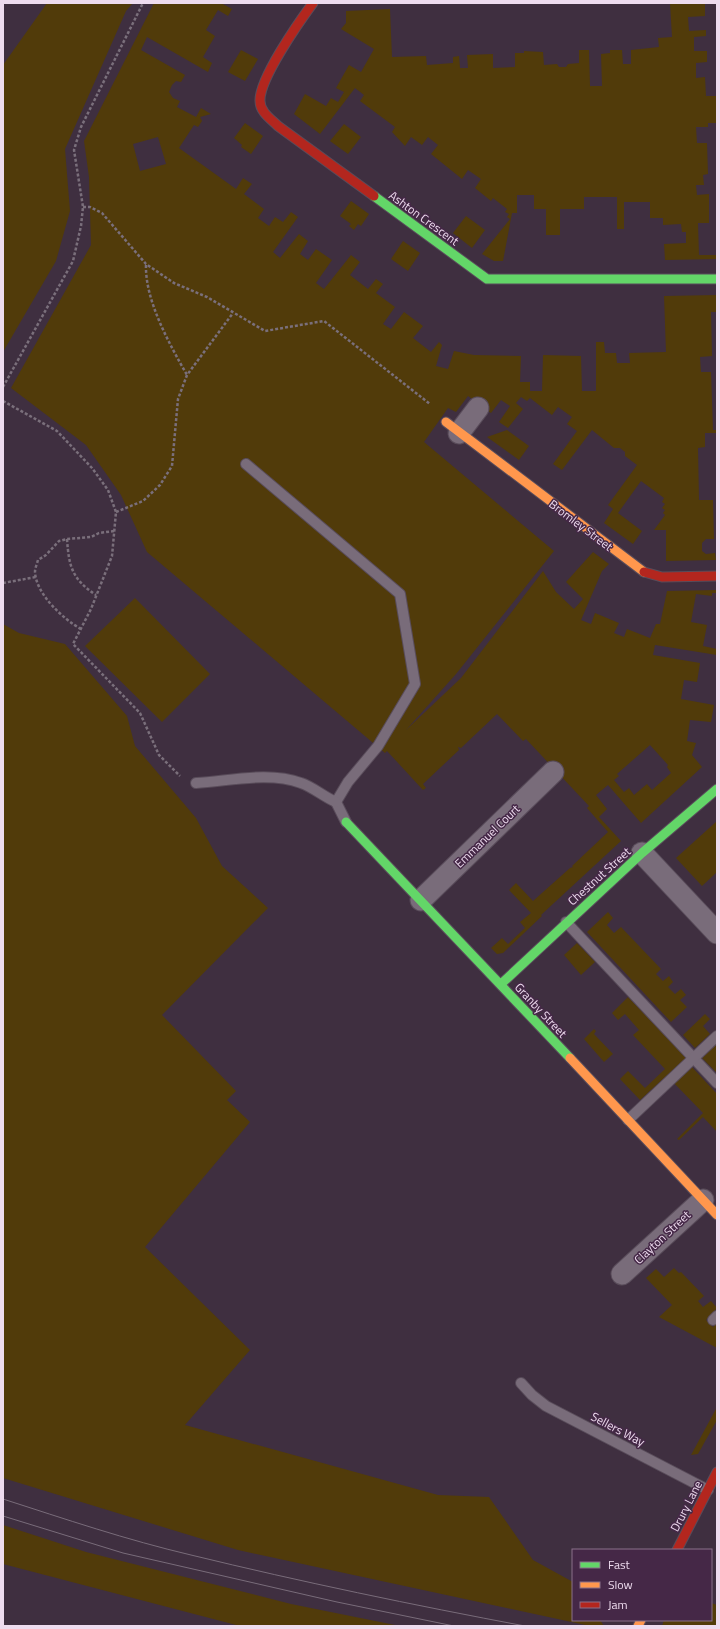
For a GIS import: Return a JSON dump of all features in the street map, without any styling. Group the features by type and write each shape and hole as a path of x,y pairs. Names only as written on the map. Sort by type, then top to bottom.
{"street":[{"name":"Ashton Crescent","path":"312,3 264,81 260,100 262,108 278,126 487,279 717,279"},
{"path":"452,427 478,408"},
{"name":"Bromley Street","path":"452,427 642,571 662,576 717,576"},
{"name":"Emmanuel Court","path":"421,900 553,772"},
{"name":"Chestnut Street","path":"501,984 642,853 717,790"},
{"name":"Granby Street","path":"346,822 501,984 717,1214"},
{"path":"642,853 717,933"},
{"name":"Clayton Street","path":"622,1274 703,1200"},
{"name":"Drury Lane","path":"678,1549 717,1472"}],"lane":[{"path":"246,464 400,594 415,684 378,746 348,782 336,802"},
{"path":"196,783 282,777 303,783 336,802 346,822"},
{"path":"566,922 717,1083"},
{"path":"628,1120 717,1036"},
{"name":"Sellers Way","path":"521,1383 546,1406 708,1490"}],"path":[{"path":"3,387 73,261 81,226 83,207 74,150 81,127 143,3"},
{"path":"83,207 90,207 102,213 146,264 174,283 207,297 265,331 324,322 446,416 452,427"},
{"path":"146,264 146,274 154,305 170,345 187,375"},
{"path":"116,512 143,501 160,485 172,466 178,399 187,375 233,313"},
{"path":"3,401 57,431 92,468 108,490 116,512 112,556 81,629 73,644 140,713 159,756 179,776 196,783"},
{"path":"81,629 59,614 37,583 35,571 38,560 46,555 59,541 90,537 99,533 114,531"},
{"path":"67,539 68,562 75,576 96,595"},
{"path":"3,583 36,577"}],"shaded area":[{"path":"47,3 133,3 126,11 65,149 70,211 56,261 3,352 3,65"},
{"path":"154,3 221,3 232,9 228,16 218,10 206,30 215,36 203,57 212,63 208,72 147,37 141,50 185,75 181,82 176,81 172,85 169,92 173,98 180,101 177,107 196,117 201,108 211,114 200,117 202,121 198,127 194,125 179,148 236,189 243,178 252,184 244,194 264,209 258,218 269,226 275,217 283,222 291,212 298,217 273,252 280,258 299,234 308,241 300,254 308,260 316,249 332,260 316,283 324,289 351,255 360,262 350,275 368,289 376,279 383,284 376,293 395,307 383,324 391,329 404,312 423,326 413,338 431,352 439,342 442,345 436,366 448,369 454,351 474,355 521,356 520,382 530,382 530,391 542,391 543,355 581,356 582,391 596,391 596,342 604,342 605,353 616,353 617,363 630,363 629,353 666,352 664,296 717,295 717,312 711,312 712,356 700,357 701,372 711,372 713,430 717,430 717,433 705,433 705,447 698,448 699,500 713,500 714,539 706,539 702,543 702,551 706,554 715,553 716,560 666,561 666,530 654,530 665,515 663,513 665,510 662,508 665,504 662,502 664,498 641,481 618,513 642,531 633,544 604,523 613,509 608,505 637,465 625,456 625,452 620,448 614,448 592,430 562,470 553,464 577,431 567,424 572,417 558,407 552,415 530,398 527,401 521,397 516,403 523,409 508,428 499,422 510,406 501,400 491,413 468,396 456,412 448,408 424,442 554,551 456,674 406,730 461,678 543,571 556,592 574,609 583,599 566,582 593,552 609,564 602,571 581,620 591,624 595,613 619,623 614,633 624,637 627,629 650,638 656,624 660,624 667,591 717,590 717,593 712,593 712,596 696,594 691,622 707,625 703,646 717,649 717,655 655,645 653,655 700,663 697,682 684,680 681,699 714,705 711,722 690,720 687,741 696,743 692,755 702,767 641,823 608,785 596,795 607,809 599,817 621,841 541,915 542,916 503,953 497,954 491,948 502,938 508,944 525,928 520,922 531,913 509,890 516,883 533,901 573,867 572,866 608,832 587,808 589,806 526,739 523,741 497,714 461,748 458,747 459,750 423,784 426,788 423,790 387,751 385,753 147,552 121,495 86,445 11,388 91,245 89,177 84,141","holes":["158,137 166,164 140,171 133,144","650,745 668,765 667,767 671,773 652,790 647,784 634,795 629,788 624,792 614,780 619,776 617,774"]},
{"path":"670,3 705,3 705,16 688,17 689,31 706,30 706,36 694,37 694,51 707,51 707,62 696,63 696,78 705,77 706,96 717,96 717,123 708,123 708,127 696,127 697,143 707,143 708,174 703,175 704,185 696,185 697,195 709,194 709,223 698,223 699,255 717,255 717,259 665,260 664,244 686,243 686,232 682,232 681,224 663,225 663,218 650,218 650,202 624,202 624,229 617,229 617,197 584,197 584,209 560,209 560,235 546,235 546,209 534,209 534,195 517,195 517,213 512,213 503,261 494,261 482,254 510,219 507,217 509,214 505,212 507,209 493,198 491,201 475,188 481,179 468,170 462,179 431,154 438,145 428,137 422,145 411,137 405,146 392,132 395,127 360,101 364,95 355,88 320,134 294,114 305,94 326,106 331,98 338,102 344,92 336,88 349,65 361,72 374,49 341,29 346,23 346,11 390,9 392,57 426,56 427,65 453,63 453,57 459,56 460,68 468,68 467,55 493,54 493,68 515,67 515,53 524,53 524,51 543,52 544,65 557,64 559,67 566,67 568,64 579,63 579,50 589,50 590,86 602,86 601,54 610,53 610,50 622,50 623,64 631,64 631,50 659,47 658,38 672,37"},
{"path":"241,50 258,59 245,81 228,72"},
{"path":"245,123 263,136 251,154 241,147 242,145 234,138"},
{"path":"344,124 361,137 348,154 330,141"},
{"path":"351,201 369,214 361,226 358,224 354,230 349,226 351,224 340,216"},
{"path":"466,216 485,230 472,248 453,233"},
{"path":"403,241 420,253 408,271 391,259"},
{"path":"507,430 529,446 519,460 487,437"},
{"path":"135,598 210,674 162,722 85,646"},
{"path":"3,624 19,633 65,644 127,716 135,746 196,818 222,866 268,908 162,1015 236,1091 227,1100 250,1122 145,1247 250,1350 185,1425 438,1495 489,1497 533,1560 572,1581 572,1621 601,1621 604,1626 590,1626 238,1550 3,1478"},
{"path":"717,821 717,872 702,886 676,858"},
{"path":"608,912 613,918 607,925 614,933 621,927 661,969 656,974 663,981 669,976 673,982 668,987 675,994 681,989 686,995 680,1000 687,1007 671,1022 587,932"},
{"path":"577,943 595,962 581,975 564,955"},
{"path":"628,997 686,1058 640,1100 620,1079 628,1071 645,1088 665,1069 633,1035 639,1030 625,1014 618,1020 612,1013"},
{"path":"705,1014 710,1019 703,1026 710,1034 695,1048 683,1035"},
{"path":"594,1029 596,1031 594,1034 613,1054 604,1062 584,1039"},
{"path":"717,1044 717,1073 702,1058"},
{"path":"692,1067 717,1094 717,1132 703,1117 679,1140 677,1139 703,1113 674,1083"},
{"path":"674,1268 679,1273 681,1272 704,1296 698,1301 703,1307 711,1301 717,1308 706,1320 713,1327 717,1323 717,1348 659,1317 672,1305 646,1278 656,1269 664,1277"},
{"path":"717,1407 717,1420 698,1454 691,1455"},
{"path":"3,1525 86,1552 291,1604 400,1626 240,1626 3,1564"},
{"path":"712,1603 717,1605 717,1626 662,1626 664,1621 712,1621"}],"tram line":[{"path":"3,1499 73,1522 191,1555 358,1593 525,1626"},
{"path":"3,1516 123,1553 337,1602 454,1626"}],"traffic: fast":[{"path":"374,196 487,279 717,279"},
{"path":"501,984 642,853 717,789"},
{"path":"346,822 570,1058"}],"traffic: slow":[{"path":"446,422 644,572"},
{"path":"570,1058 717,1215"},
{"path":"638,1626 640,1621"}],"traffic: jam":[{"path":"313,3 273,65 261,91 260,105 266,115 278,126 374,196"},
{"path":"644,572 662,577 717,576"},
{"path":"678,1549 717,1472"}]}
